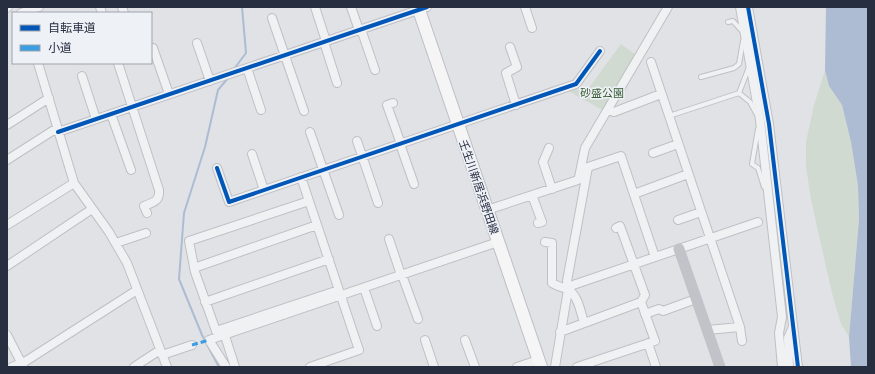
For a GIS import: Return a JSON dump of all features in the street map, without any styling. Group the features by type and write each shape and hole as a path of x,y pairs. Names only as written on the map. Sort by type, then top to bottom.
{"main road":[{"name":"壬生川新居浜野田線","path":"421,8 458,125 539,363"}],"street":[{"path":"23,12 39,7"},
{"path":"315,7 337,83"},
{"path":"351,7 375,70"},
{"path":"525,7 532,28"},
{"path":"554,367 568,290 585,148 610,111 668,7"},
{"path":"734,7 742,20"},
{"path":"740,7 760,120 770,203 782,317 779,332 782,367"},
{"path":"748,7 769,124 798,367"},
{"path":"7,160 58,130 210,81 421,8"},
{"path":"272,18 304,111"},
{"path":"197,43 210,81"},
{"path":"510,47 517,67 506,73 516,105"},
{"path":"152,48 169,94"},
{"path":"217,168 229,202 576,84 600,51"},
{"path":"651,62 740,327 742,341"},
{"path":"38,64 74,183 116,243 127,263 167,367"},
{"path":"118,64 159,190 159,198 156,201 144,206 147,213"},
{"path":"247,68 261,110"},
{"path":"82,76 96,119"},
{"path":"610,111 661,94"},
{"path":"7,125 49,98"},
{"path":"393,103 387,105 414,184"},
{"path":"111,114 130,170"},
{"path":"310,132 339,215"},
{"path":"357,141 378,203"},
{"path":"654,153 678,144"},
{"path":"549,148 543,162 552,189"},
{"path":"252,154 264,190"},
{"path":"487,210 578,180 582,178 588,167 621,156 655,257"},
{"path":"634,194 688,174"},
{"path":"301,178 359,350 310,367"},
{"path":"7,225 74,183"},
{"path":"532,195 542,222 538,224"},
{"path":"309,201 189,241 194,268 216,331 238,328 340,293 364,288 498,242"},
{"path":"7,266 92,209"},
{"path":"678,220 701,212"},
{"path":"568,290 573,285 758,222"},
{"path":"194,268 317,225"},
{"path":"577,367 655,341 642,302 645,295 620,226 616,228"},
{"path":"116,243 146,232"},
{"path":"389,239 418,319"},
{"path":"545,242 552,243 552,283 568,290 575,296 584,323"},
{"path":"679,249 720,367"},
{"path":"205,302 329,259"},
{"path":"364,288 377,326"},
{"path":"12,367 23,365 137,290"},
{"path":"645,314 659,309 663,311 696,299"},
{"path":"560,332 642,302"},
{"path":"789,367 788,338 793,326"},
{"path":"707,330 740,327"},
{"path":"226,367 209,340 225,336 238,328"},
{"path":"7,336 23,365"},
{"path":"225,336 235,367"},
{"path":"425,340 434,367"},
{"path":"465,340 475,367"},
{"path":"648,343 656,367"},
{"path":"134,367 161,352 192,345"},
{"path":"517,367 539,363"}],"lane":[{"path":"701,77 734,68 739,64 744,33 733,21 728,22"},
{"path":"668,116 738,93 750,64"},
{"path":"738,93 750,102 760,120 752,164 758,168 770,203"}],"green space":[{"name":"砂盛公園","path":"621,44 639,57 606,112 570,92 573,88 585,93"},
{"path":"825,70 829,86 842,105 851,142 858,186 859,219 849,337 841,324 832,293 811,200 806,166 806,142 814,105"}],"water":[{"path":"826,7 868,7 868,367 851,367 849,337 859,219 858,186 851,142 842,105 829,86 825,70"}],"waterway":[{"path":"234,69 246,53 242,7"},
{"path":"219,367 202,335 179,279 184,213 205,147 218,90 228,78"}],"marked path":[{"path":"192,345 209,340"}],"cycle path":[{"path":"58,132 427,7"},
{"path":"748,7 769,124 798,367"},
{"path":"217,168 229,202 576,84 600,51"}]}
